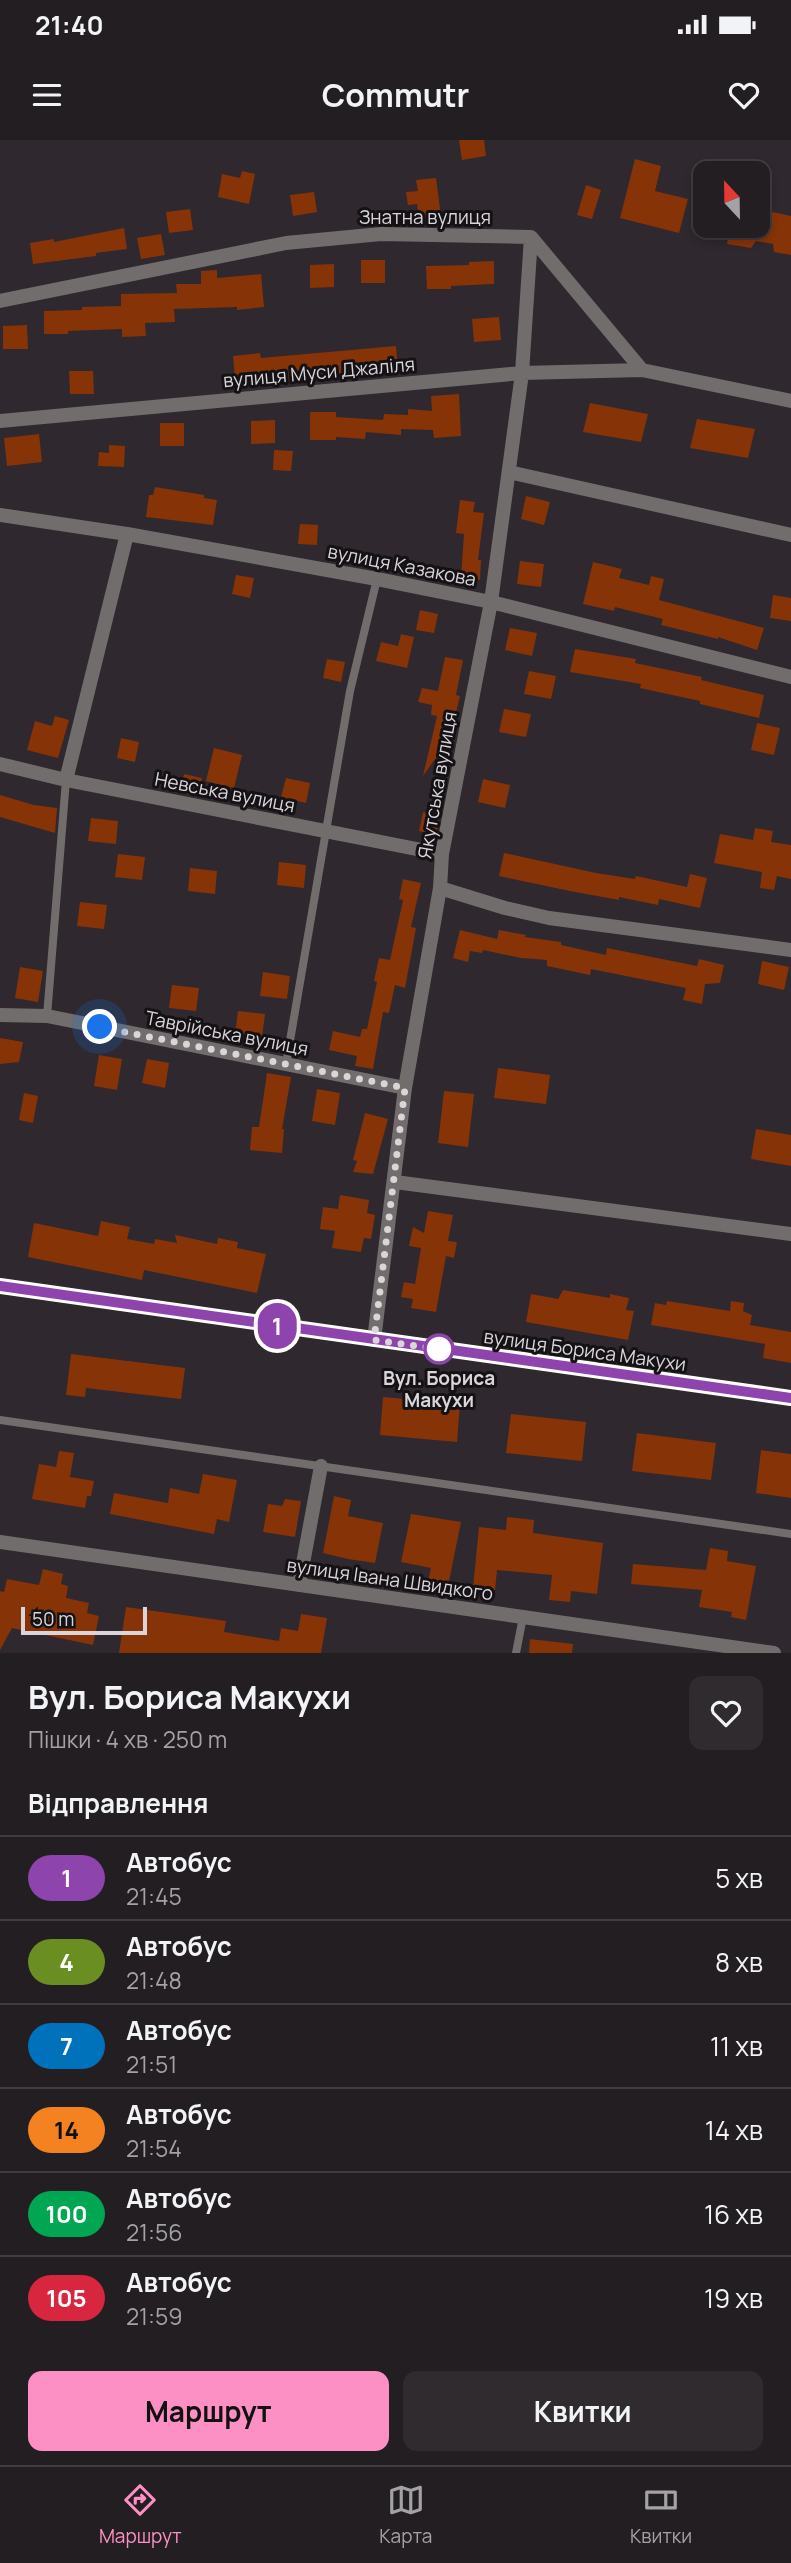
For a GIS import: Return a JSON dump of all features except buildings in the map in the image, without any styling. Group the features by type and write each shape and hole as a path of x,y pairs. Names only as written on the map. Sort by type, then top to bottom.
{"main road":[{"name":"вулиця Бориса Макухи","path":"0,1286 791,1398"}],"street":[{"name":"Знатна вулиця","path":"0,301 286,243 381,234 531,237"},
{"path":"531,237 642,370 791,401"},
{"name":"Якутська вулиця","path":"374,1340 405,1088 440,888 442,854 491,602 523,373 531,237"},
{"name":"вулиця Муси Джаліля","path":"0,421 523,373 642,370"},
{"path":"509,472 791,535"},
{"name":"вулиця Казакова","path":"0,515 127,534 491,602 791,677"},
{"path":"66,780 127,534"},
{"name":"Невська вулиця","path":"0,764 66,780 442,854"},
{"path":"440,888 549,918 791,950"},
{"name":"Таврійська вулиця","path":"0,1015 47,1016 405,1088"},
{"path":"395,1182 791,1234"},
{"path":"299,1585 321,1466"},
{"name":"вулиця Івана Швидкого","path":"0,1542 774,1653"}],"lane":[{"path":"286,1064 350,691 377,579"},
{"path":"47,1016 66,780"},
{"path":"0,1420 791,1534"},
{"path":"516,1653 523,1617"}],"bus line":[{"name":"1","path":"0,1286 791,1398"}],"place":[{"name":"Вул. Бориса Макухи","path":"439,1349"}],"route":[{"path":"100,1027 405,1088 374,1340 439,1349"}]}
